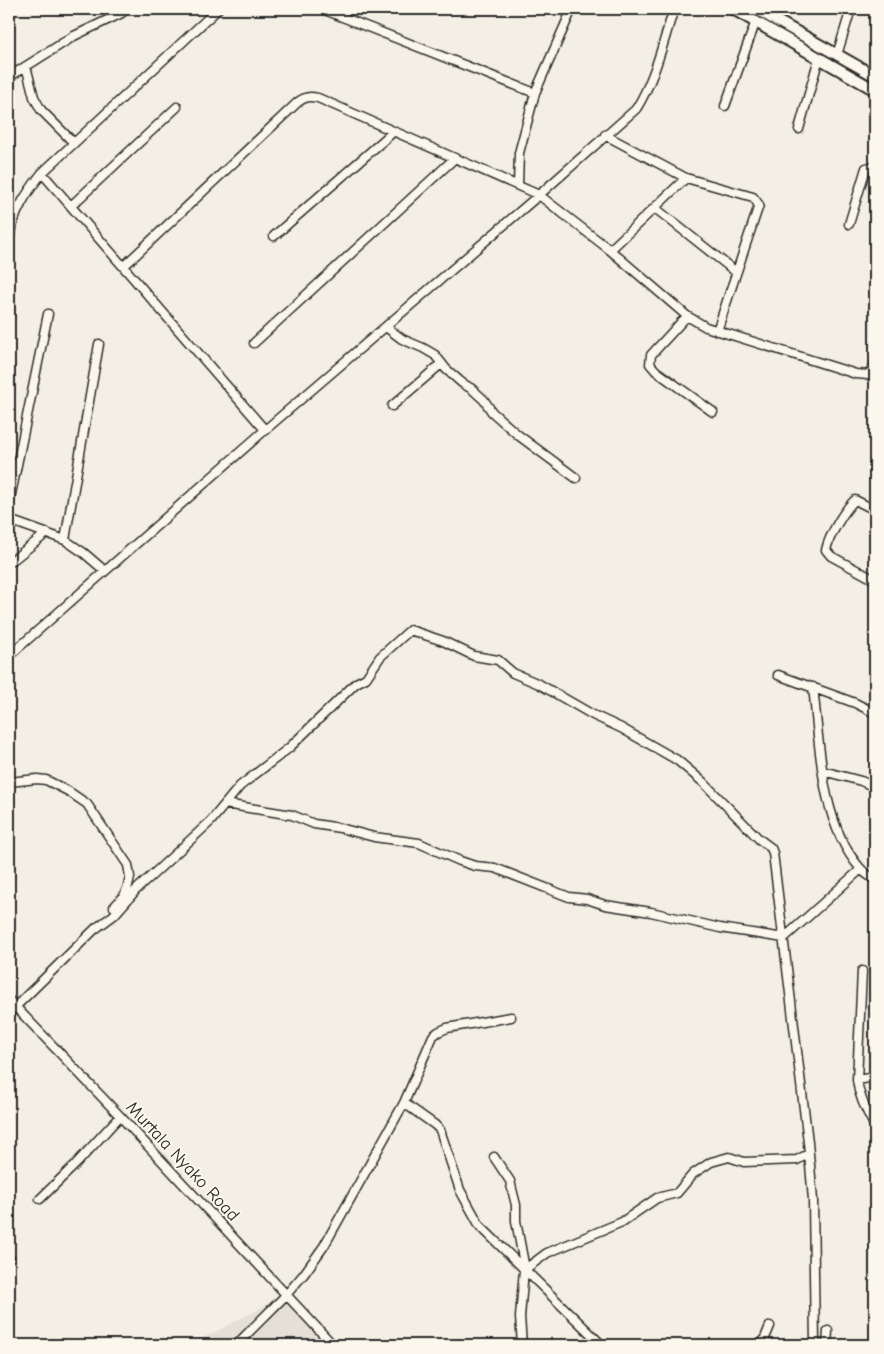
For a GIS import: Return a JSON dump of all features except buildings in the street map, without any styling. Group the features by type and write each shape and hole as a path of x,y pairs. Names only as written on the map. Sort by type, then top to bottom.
{"main road":[{"path":"733,9 875,90"},
{"path":"757,9 875,76"}],"street":[{"path":"9,239 12,221 25,194 42,173 218,9"},
{"path":"322,9 535,93"},
{"path":"518,185 519,153 535,93 572,9"},
{"path":"9,656 265,430 539,195 636,108 642,99 674,9"},
{"path":"837,55 850,9"},
{"path":"9,77 74,36 122,13"},
{"path":"725,106 756,22"},
{"path":"799,129 819,58"},
{"path":"26,66 37,104 74,142"},
{"path":"124,266 305,97 318,98 539,195 610,250 687,316 706,327 856,374 868,375 875,366"},
{"path":"71,206 177,107"},
{"path":"274,236 393,132"},
{"path":"605,135 686,178 753,197 758,205 717,331"},
{"path":"254,343 455,158"},
{"path":"849,224 866,168 875,166"},
{"path":"42,173 265,430"},
{"path":"610,250 686,178"},
{"path":"655,208 736,272"},
{"path":"9,504 48,314"},
{"path":"687,316 651,355 650,364 656,371 713,412"},
{"path":"386,326 402,339 436,355 441,364 484,400 492,412 518,435 576,478"},
{"path":"65,540 99,344"},
{"path":"392,406 441,364"},
{"path":"875,510 855,500 848,506 826,550 831,556 875,580"},
{"path":"9,520 65,540 105,571"},
{"path":"9,563 47,533"},
{"path":"95,929 114,915 136,890 211,821 240,786 289,748 356,683 370,674 380,657 408,631 413,630 474,656 498,660 513,672 540,684 678,760 770,848 772,853 803,1094 813,1200 815,1345"},
{"path":"778,675 855,703 875,713"},
{"path":"813,688 826,796 835,826 861,869 875,880"},
{"path":"823,771 861,781 875,787"},
{"path":"9,782 46,780 88,804 128,864 130,877 124,896 95,929 9,1012"},
{"path":"225,804 288,814 314,824 340,828 374,837 419,843 460,861 475,866 495,868 569,897 651,912 720,928 784,938"},
{"path":"784,938 861,869"},
{"path":"862,971 857,1080 863,1105 875,1127"},
{"name":"Murtala Nyako Road","path":"9,1000 120,1116 333,1345"},
{"path":"236,1345 286,1295 324,1246 404,1103 434,1036 447,1028 511,1017"},
{"path":"857,1080 875,1077"},
{"path":"404,1103 440,1130 460,1190 480,1226 602,1345"},
{"path":"40,1199 76,1164 120,1116"},
{"path":"525,1269 548,1253 622,1222 657,1198 677,1193 693,1174 711,1162 729,1157 744,1162 798,1160 808,1154"},
{"path":"494,1157 510,1181 516,1205 516,1221 525,1269 520,1317 522,1345"},
{"path":"762,1345 770,1326"},
{"path":"827,1345 828,1331"}],"shaded area":[{"path":"286,1295 333,1345 190,1345"}]}
